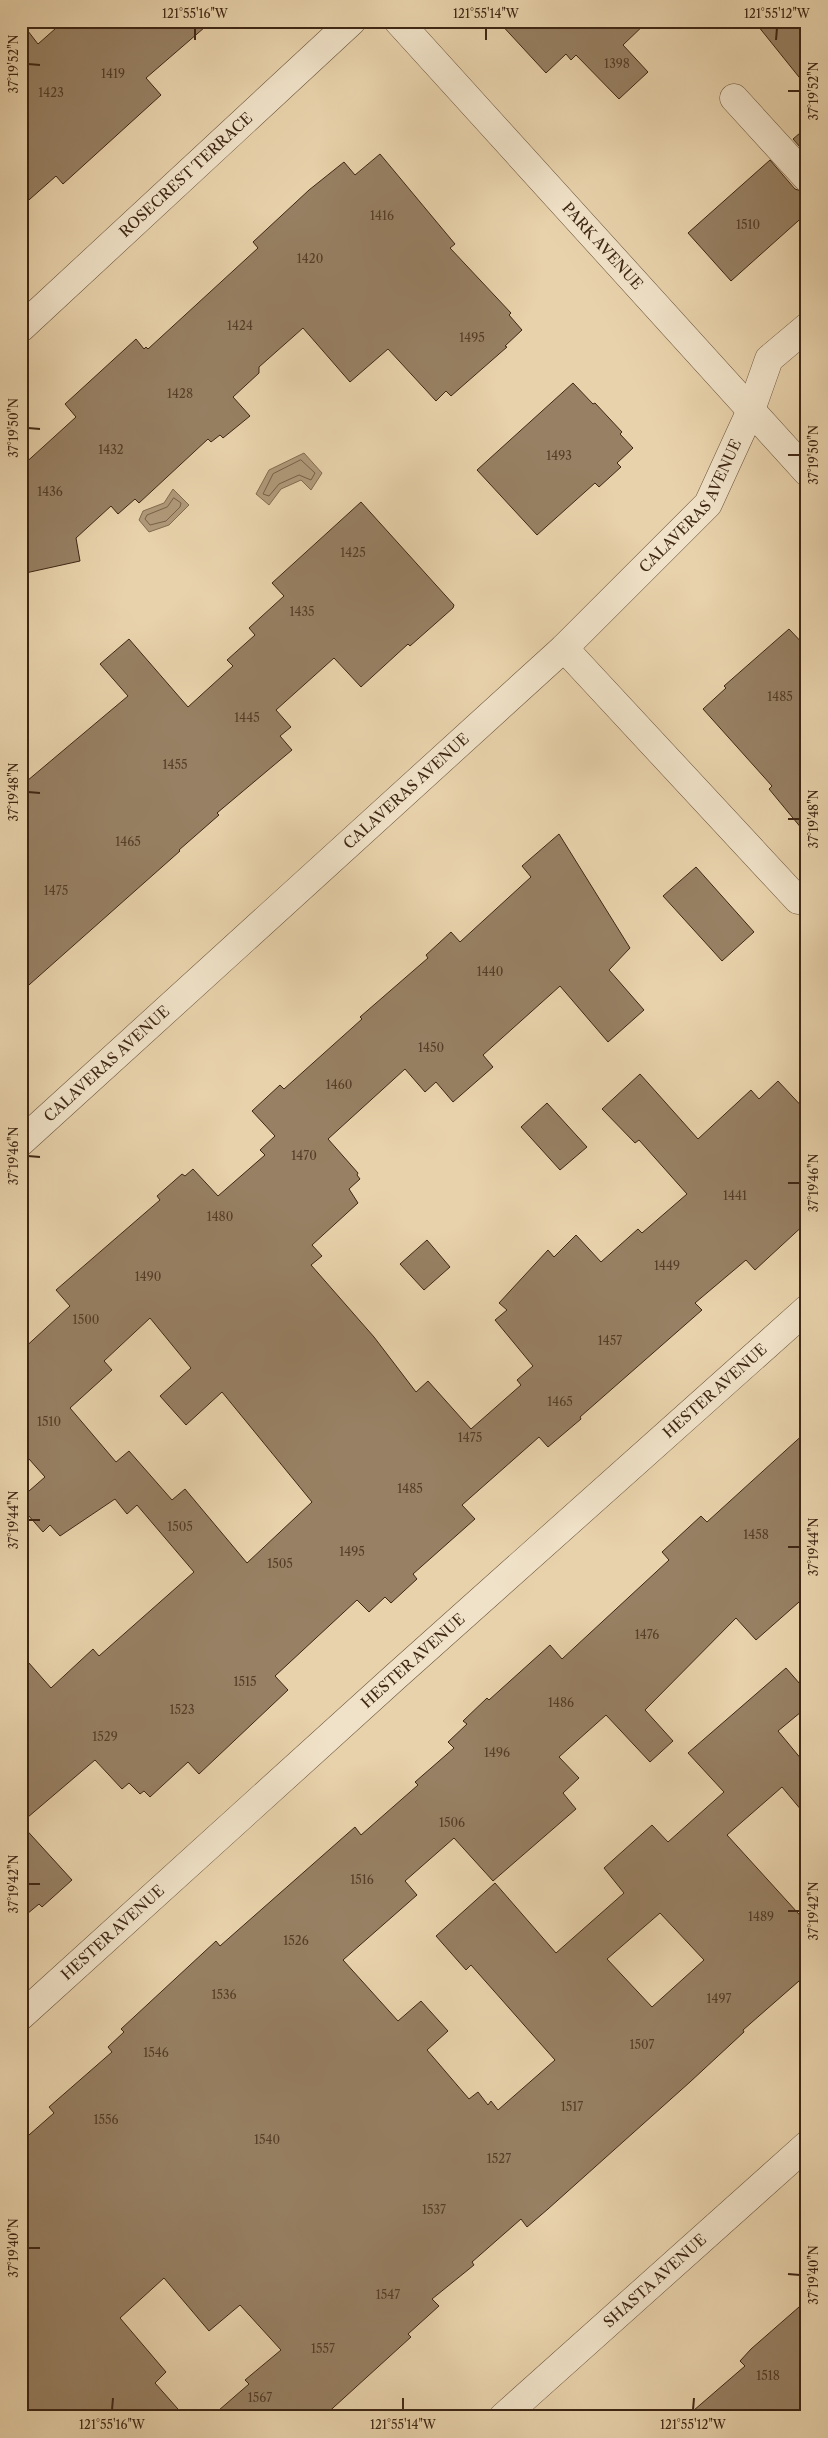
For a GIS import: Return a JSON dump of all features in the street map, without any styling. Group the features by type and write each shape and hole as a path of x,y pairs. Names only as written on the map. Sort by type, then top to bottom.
{"street":[{"name":"ROSECREST TERRACE","path":"21,328 352,21"},
{"name":"PARK AVENUE","path":"398,21 807,472"},
{"path":"734,98 807,178"},
{"name":"CALAVERAS AVENUE","path":"21,1142 564,648 708,504 751,410 769,360 807,327"},
{"path":"564,648 798,900"},
{"name":"HESTER AVENUE","path":"21,2016 395,1677 807,1309"},
{"name":"SHASTA AVENUE","path":"503,2417 807,2145"}],"water":[{"path":"304,453 322,473 311,490 301,480 281,489 269,505 256,494 269,470"},
{"path":"173,489 189,505 169,525 149,532 139,520 143,511 164,503"}],"building":[{"path":"64,21 212,21 146,78 161,95 63,184 56,176 21,207 21,22 38,44"},
{"path":"498,21 648,21 623,45 648,72 619,99 576,55 571,60 566,54 546,73"},
{"path":"754,21 799,21 807,31 807,87"},
{"path":"807,127 807,155 793,139"},
{"path":"380,154 455,244 450,248 511,313 509,315 522,330 505,346 507,347 451,396 446,391 436,401 388,349 350,382 303,328 259,367 259,373 233,397 250,416 223,438 220,435 211,442 208,439 139,503 135,499 118,514 111,506 76,538 80,561 21,574 21,467 76,417 65,404 136,339 144,349 146,347 148,349 258,248 253,242 309,190 344,162 355,175"},
{"path":"770,160 795,189 807,193 807,213 731,281 688,233"},
{"path":"573,383 622,432 620,434 633,448 617,463 621,467 599,487 595,483 537,535 477,470"},
{"path":"361,502 454,605 453,608 410,646 408,644 361,687 334,658 276,710 291,727 280,736 292,750 217,813 219,815 180,851 21,992 21,786 128,696 100,664 129,639 188,707 233,666 227,660 255,635 249,628 284,596 272,583"},
{"path":"789,629 807,648 807,835 769,789 772,786 703,709 726,688 724,686"},
{"path":"559,834 630,948 609,970 644,1010 608,1042 560,986 483,1055 493,1067 453,1102 436,1082 425,1092 405,1069 328,1139 358,1173 357,1175 360,1179 349,1189 358,1203 312,1245 322,1256 311,1265 374,1337 416,1392 428,1381 471,1429 521,1385 517,1380 533,1366 495,1320 507,1310 499,1303 548,1250 554,1257 576,1235 601,1262 638,1229 642,1233 687,1194 639,1140 635,1143 602,1109 640,1074 698,1139 751,1090 759,1099 778,1081 807,1112 807,1222 755,1270 746,1260 695,1303 702,1310 548,1447 539,1437 462,1505 475,1519 413,1574 417,1579 391,1603 385,1597 369,1612 357,1600 275,1676 288,1690 199,1774 188,1762 150,1797 144,1791 140,1794 129,1783 122,1789 95,1760 21,1823 21,1654 51,1688 93,1649 99,1656 194,1572 137,1505 127,1514 115,1499 60,1536 50,1525 43,1532 21,1507 21,1498 45,1477 21,1450 21,1351 70,1306 56,1290 160,1200 157,1196 182,1174 185,1176 193,1169 218,1196 265,1155 260,1150 275,1136 252,1111 280,1085 284,1089 362,1019 360,1017 428,958 426,955 451,932 460,942 531,877 522,866","holes":["150,1318 191,1368 160,1396 186,1425 222,1392 312,1502 247,1563 185,1489 172,1500 129,1451 116,1462 70,1408 112,1370 104,1361"]},
{"path":"696,867 754,932 722,961 663,896"},
{"path":"547,1103 587,1147 560,1170 521,1127"},
{"path":"427,1240 450,1267 424,1290 400,1264"},
{"path":"807,1431 807,1595 756,1640 736,1618 645,1710 673,1741 650,1762 606,1715 559,1757 579,1778 563,1793 576,1809 493,1881 454,1838 405,1881 417,1895 343,1960 398,2021 421,2001 448,2031 427,2050 469,2099 478,2092 488,2105 491,2101 498,2110 555,2060 471,1965 466,1970 436,1936 495,1883 556,1953 624,1893 604,1868 652,1825 668,1842 724,1792 688,1753 786,1668 807,1692 807,1707 778,1731 807,1766 807,1817 782,1787 727,1835 807,1923 807,1974 743,2030 744,2032 690,2082 548,2209 527,2227 521,2219 472,2262 474,2265 432,2299 439,2306 408,2334 411,2337 323,2417 211,2417 249,2384 245,2380 281,2350 240,2305 209,2331 164,2278 120,2318 166,2372 155,2383 185,2417 21,2417 21,2142 54,2113 49,2107 112,2052 108,2047 124,2032 121,2029 216,1941 220,1946 355,1827 361,1835 418,1785 415,1782 454,1748 448,1742 467,1724 463,1721 487,1698 489,1700 550,1645 562,1659 669,1560 662,1552 701,1516 707,1522","holes":["660,1913 704,1960 652,2007 607,1959"]},
{"path":"21,1824 72,1880 42,1907 39,1904 21,1919"},
{"path":"807,2300 807,2417 686,2417 745,2366 740,2361 751,2349"}]}
